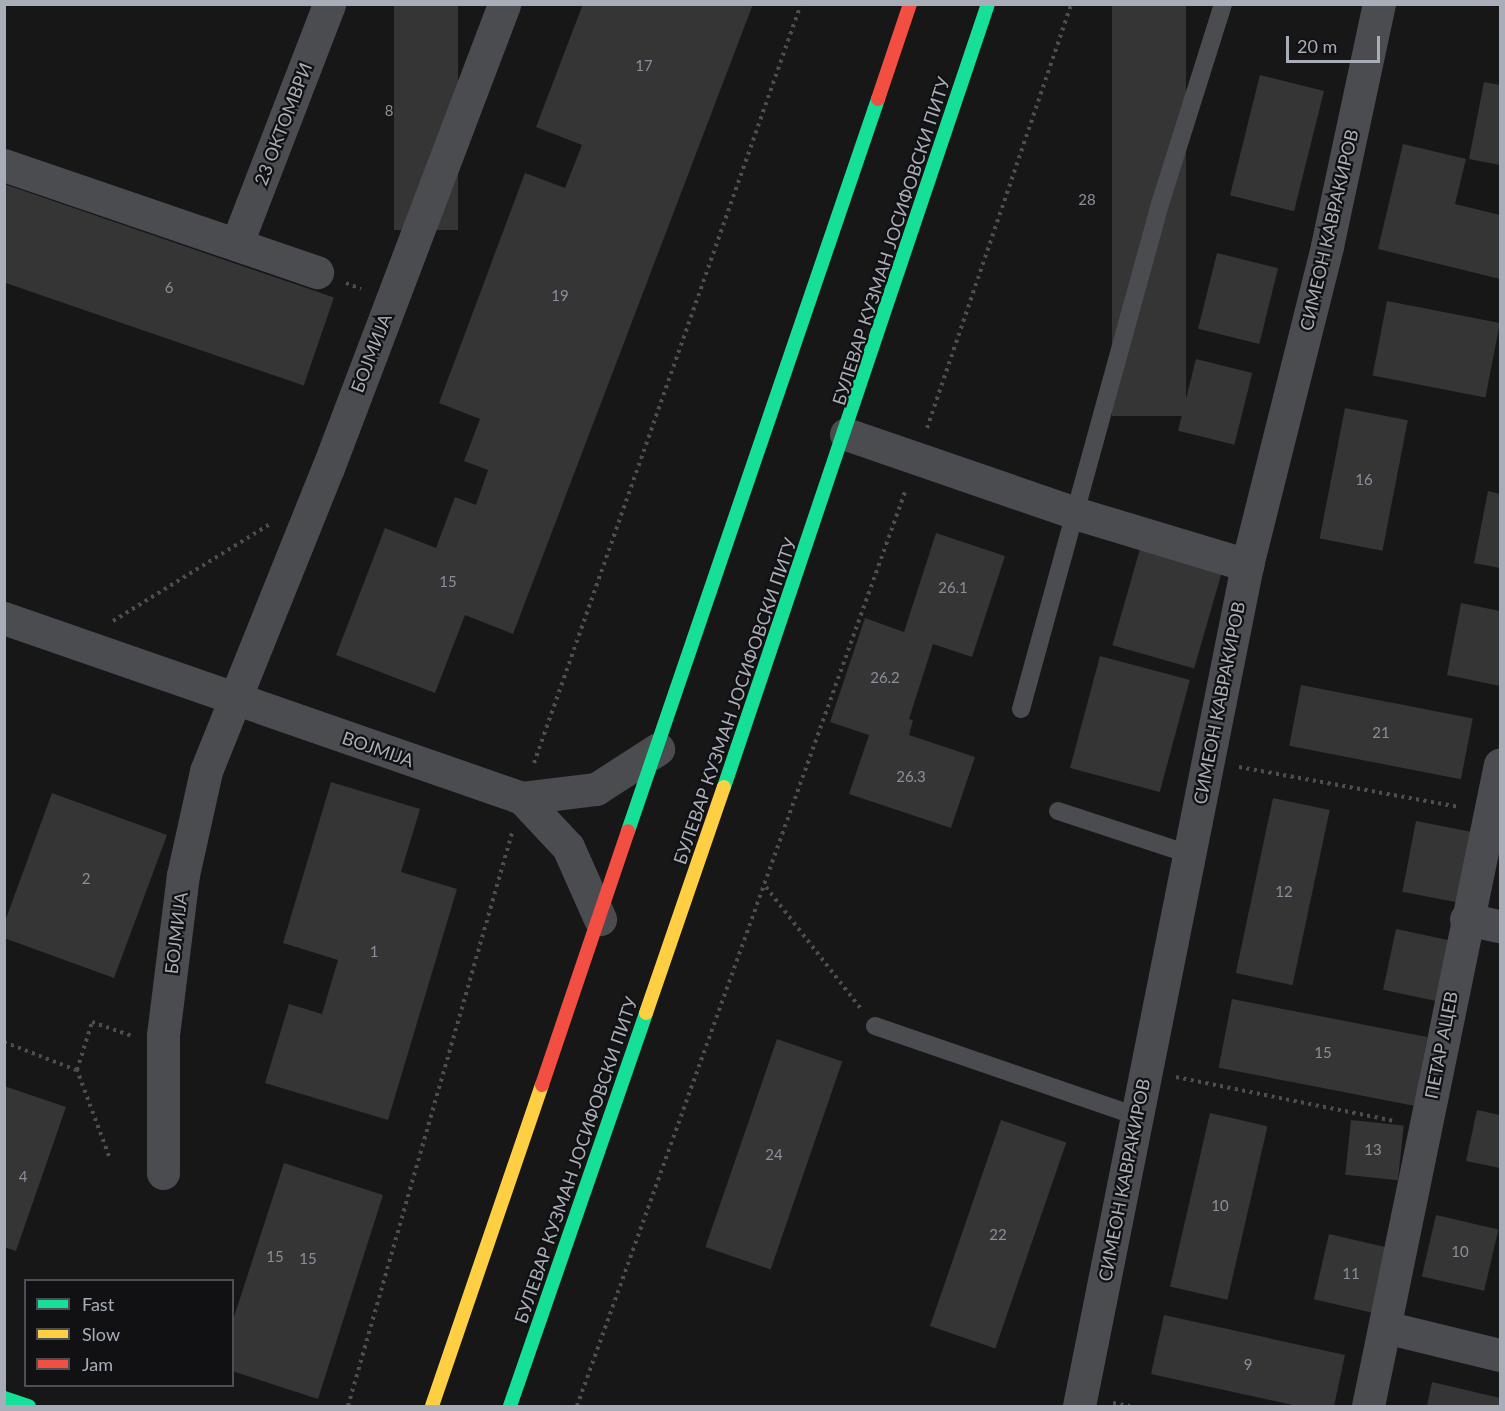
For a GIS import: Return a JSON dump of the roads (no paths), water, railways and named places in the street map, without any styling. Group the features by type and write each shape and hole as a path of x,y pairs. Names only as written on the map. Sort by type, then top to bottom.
{"street":[{"name":"23 ОКТОМВРИ","path":"237,243 329,4"},
{"name":"БОЈМИЈА","path":"163,1173 163,1047 183,875 206,771 317,495 504,4"},
{"path":"432,1407 910,4"},
{"name":"БУЛЕВАР КУЗМАН ЈОСИФОВСКИ ПИТУ","path":"510,1407 846,434 988,4"},
{"name":"СИМЕОН КАВРАКИРОВ","path":"1079,1407 1247,565 1327,246 1379,4"},
{"path":"4,165 317,272"},
{"path":"846,434 1078,514 1247,565"},
{"path":"4,618 235,700"},
{"name":"BOJMIJA","path":"235,700 522,798"},
{"path":"522,798 596,789 658,749"},
{"name":"ПЕТАР АЦЕВ","path":"1368,1407 1466,919 1500,764"},
{"path":"522,798 568,846 600,919"},
{"path":"1466,919 1500,926"},
{"path":"1385,1327 1500,1355"},
{"path":"4,1398 29,1407"}],"lane":[{"path":"1022,710 1078,514 1160,204 1223,4"},
{"path":"1058,811 1189,854"},
{"path":"874,1026 1137,1116"}]}
